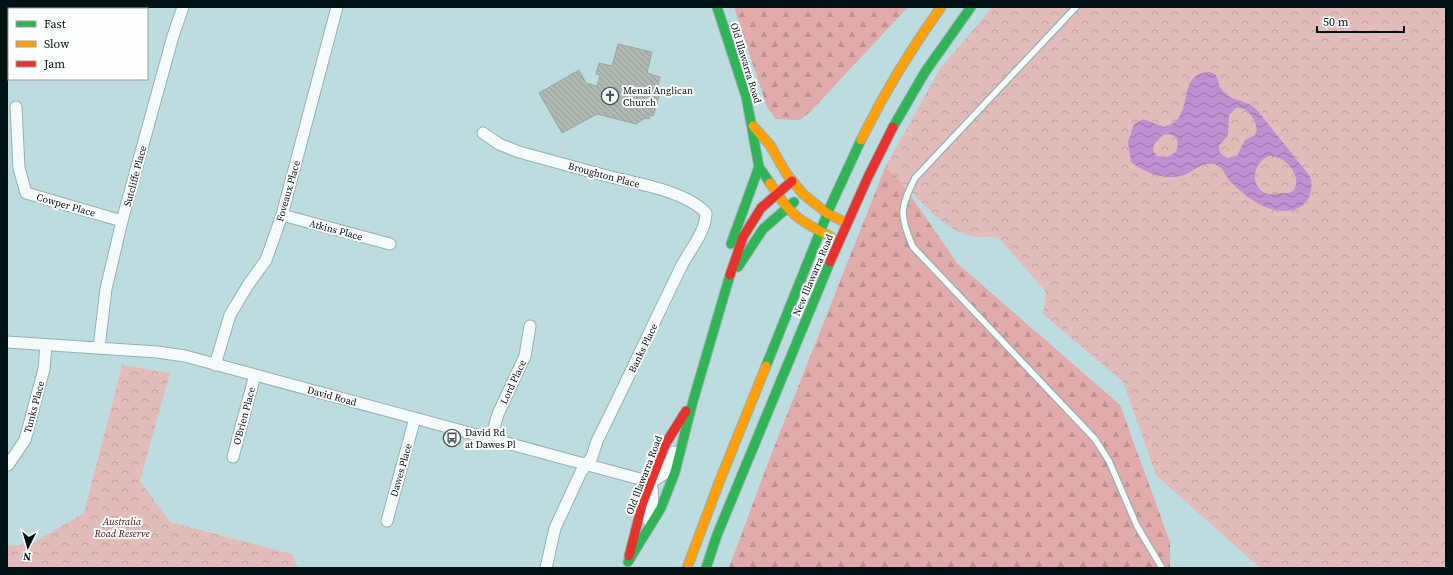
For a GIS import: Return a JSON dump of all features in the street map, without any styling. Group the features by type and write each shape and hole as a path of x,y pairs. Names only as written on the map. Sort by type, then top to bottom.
{"main road":[{"name":"Old Illawarra Road","path":"717,7 746,96 753,126 759,166 757,176 731,242 730,275"},
{"name":"New Illawarra Road","path":"686,568 820,231 886,90 941,7"},
{"name":"New Illawarra Road","path":"706,568 717,535 839,241 884,142 904,104 953,29 970,7"},
{"name":"Old Illawarra Road","path":"753,126 770,145 792,181 803,194 828,214 847,223"},
{"name":"Old Illawarra Road","path":"759,166 786,208 803,222 839,241"},
{"name":"Old Illawarra Road","path":"626,565 646,535 661,508 675,472 684,442 693,401 730,275 743,237 760,208 792,181"},
{"name":"Old Illawarra Road","path":"730,275 747,256 759,234 775,216 803,194"},
{"name":"Old Illawarra Road","path":"626,565 634,530 666,442 693,401"}],"street":[{"name":"Sutcliffe Place","path":"100,348 106,289 122,221 173,36 183,7"},
{"name":"Foveaux Place","path":"215,365 230,315 248,285 266,260 282,215 337,7"},
{"name":"Cowper Place","path":"16,107 19,168 26,193 122,221"},
{"name":"Broughton Place","path":"483,133 499,144 519,152 660,190 683,198 701,208 706,213 706,219 701,231"},
{"name":"Atkins Place","path":"282,215 390,244"},
{"name":"Banks Place","path":"586,465 592,457 597,441 683,264 701,231"},
{"name":"Lord Place","path":"491,438 498,414 525,356 530,326"},
{"name":"David Road","path":"7,342 157,352 185,356 651,482"},
{"name":"Tunks Place","path":"8,464 25,440 44,369 46,345"},
{"name":"O'Brien Place","path":"233,457 255,375"},
{"name":"Dawes Place","path":"387,521 415,418"},
{"path":"646,535 647,521 653,508 654,497 651,482 664,474 672,454 684,442"},
{"path":"546,568 555,528 581,472 586,465"}],"lane":[{"path":"1076,7 915,178 903,202 904,226 914,247 1095,439 1109,461 1137,526 1162,568"}],"green space":[{"path":"734,7 908,7 811,111 800,120 776,119 767,107"},
{"path":"993,7 932,151 899,179 957,263 1120,405 1170,542 1170,568 729,568 771,455 885,168 940,69"},
{"path":"993,7 1446,7 1446,568 1260,568 1156,475 1123,382 1043,314 1046,292 998,237 976,237 958,232 936,216 885,168 940,69"},
{"name":"Australia Road Reserve","path":"122,365 170,373 140,481 170,522 292,554 298,568 7,568 7,546 31,544 84,513"}],"water":[{"path":"1210,72 1216,75 1220,87 1228,96 1253,106 1309,175 1312,182 1311,190 1309,197 1302,206 1296,209 1284,211 1265,207 1249,198 1230,181 1222,169 1214,164 1202,165 1186,174 1179,176 1165,177 1143,170 1131,162 1128,142 1134,124 1143,119 1164,127 1174,122 1180,115 1184,106 1188,88 1192,80 1199,74","holes":["1236,108 1241,108 1249,113 1255,122 1256,131 1255,135 1245,140 1237,156 1227,158 1220,153 1219,146 1228,135 1229,115","1170,134 1177,138 1178,145 1176,152 1167,157 1157,156 1153,151 1154,144 1163,135","1270,156 1276,157 1287,163 1295,174 1296,185 1293,191 1288,193 1271,194 1265,193 1260,189 1256,184 1255,173 1257,167 1264,158"]}],"building":[{"path":"618,44 652,52 647,73 660,77 656,95 659,96 653,116 650,115 649,119 645,118 636,124 597,114 562,133 539,93 579,70 586,83 597,86 600,75 596,74 599,63 612,66"}],"traffic: fast":[{"path":"717,7 746,96 759,167 770,183"},
{"path":"893,127 925,72 971,7"},
{"path":"766,366 830,207 861,140"},
{"path":"731,244 759,167"},
{"path":"738,267 763,229 794,202"},
{"path":"706,568 717,535 830,262"},
{"path":"628,562 661,508 675,472 693,401 730,275"}],"traffic: slow":[{"path":"861,140 898,72 941,7"},
{"path":"753,126 770,145 786,173 803,194 828,214 847,223"},
{"path":"770,183 789,210 802,221 831,237"},
{"path":"687,568 720,480 766,366"}],"traffic: jam":[{"path":"830,262 868,177 893,127"},
{"path":"730,275 743,237 761,208 792,181"},
{"path":"629,556 642,505 666,443 686,411"}],"place":[{"name":"Menai Anglican Church","path":"610,96"},
{"name":"David Rd at Dawes Pl","path":"452,438"}]}
